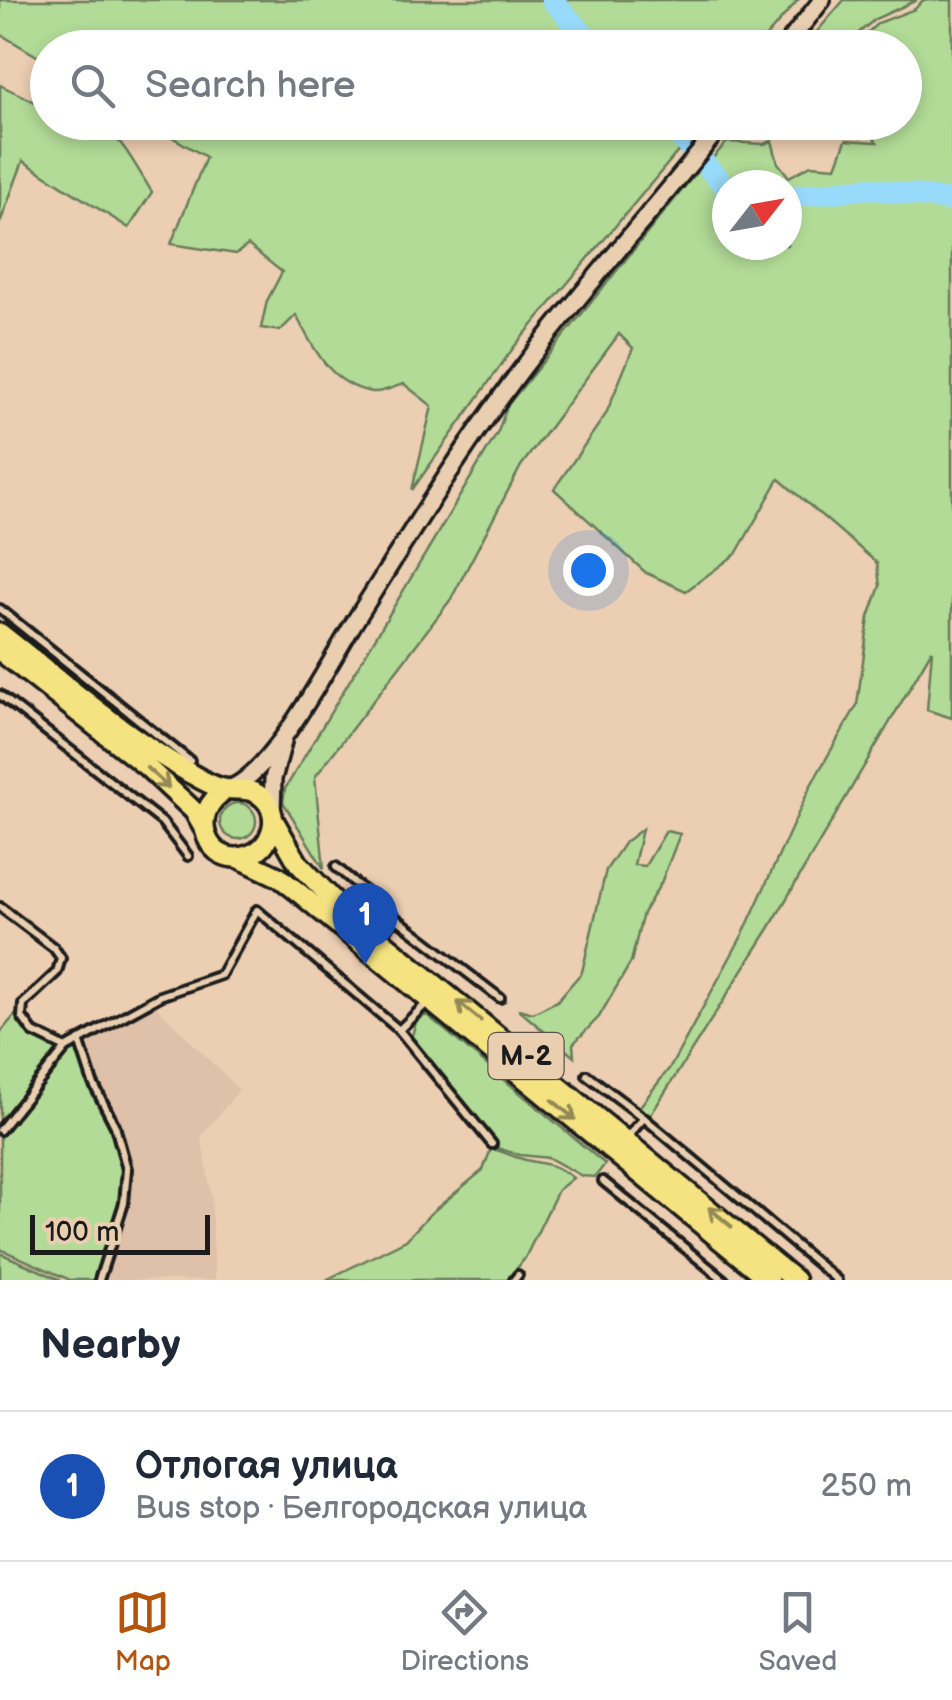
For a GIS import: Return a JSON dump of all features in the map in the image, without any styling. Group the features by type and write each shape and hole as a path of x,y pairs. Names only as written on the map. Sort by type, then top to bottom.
{"main road":[{"path":"798,30 822,0"},
{"path":"204,828 206,808 229,789 248,780 285,733 422,514 533,354 711,140"},
{"name":"М-2","path":"0,633 157,754 229,789 258,794 298,863 337,904 795,1280"},
{"name":"М-2","path":"0,652 147,767 194,811 216,850 280,877 769,1280"},
{"path":"239,858 266,844 273,779 285,733"}],"lane":[{"path":"0,610 190,760"},
{"path":"0,695 162,822 188,856"},
{"path":"336,867 500,998"},
{"path":"0,907 54,948 61,958 57,972 23,1004 22,1017 34,1032 66,1048"},
{"path":"0,1130 66,1048 160,996 221,975 258,910 398,1030 492,1144"},
{"path":"379,938 396,918"},
{"path":"398,1030 430,1000"},
{"path":"80,1040 93,1084 115,1126 127,1169 124,1202 99,1280"},
{"path":"587,1075 837,1280"},
{"path":"626,1138 644,1118"},
{"path":"602,1181 724,1280"}],"shaded area":[{"path":"154,1004 239,1090 201,1136 211,1194 215,1280 104,1280 127,1203 129,1169 84,1041"}],"green space":[{"path":"0,0 546,0 573,30 30,30 30,52 0,34"},
{"path":"565,0 798,0 772,30 592,30"},
{"path":"844,0 917,0 875,19 862,30 818,30"},
{"path":"923,0 952,0 952,718 927,710 932,650 770,927 650,1116 638,1109 671,1066 744,932 811,785 857,705 869,617 880,586 877,563 779,479 736,554 686,591 646,573 554,489 606,414 633,348 619,334 521,466 451,599 315,777 324,869 283,802 285,789 498,432 507,406 700,168 712,172 712,260 802,260 802,170 811,165 836,167 846,140 922,140 922,30 870,30 878,23 915,9"},
{"path":"0,85 30,100 30,140 117,140 152,192 129,228 23,161 0,223"},
{"path":"177,140 672,140 680,149 514,347 412,490 432,406 404,384 373,392 346,382 325,364 296,315 280,331 261,328 267,301 282,272 248,245 236,254 171,244 206,157"},
{"path":"772,141 784,170 719,170 711,160 727,142"},
{"path":"238,803 251,808 256,821 251,834 238,839 225,834 220,821 225,808"},
{"path":"642,829 634,865 645,866 666,831 680,834 661,883 643,913 631,962 599,1017 573,1044 574,1057 518,1009 533,1013 557,1001 582,972 606,870 625,842"},
{"path":"20,1009 32,1033 61,1049 0,1126 0,1033"},
{"path":"427,1015 605,1164 595,1177 582,1176 549,1158 490,1146 477,1123 411,1039 417,1019"},
{"path":"74,1047 107,1119 120,1164 119,1204 96,1280 70,1280 0,1249 0,1136"},
{"path":"491,1149 551,1165 573,1178 558,1190 525,1258 508,1280 326,1280 406,1240 431,1213 483,1170"},
{"path":"0,1253 61,1280 0,1280"}],"waterway":[{"path":"552,0 580,30"},
{"path":"683,140 712,172"},
{"path":"802,195 869,188 952,201"}],"place":[{"name":"Отлогая улица","path":"365,965"}]}
